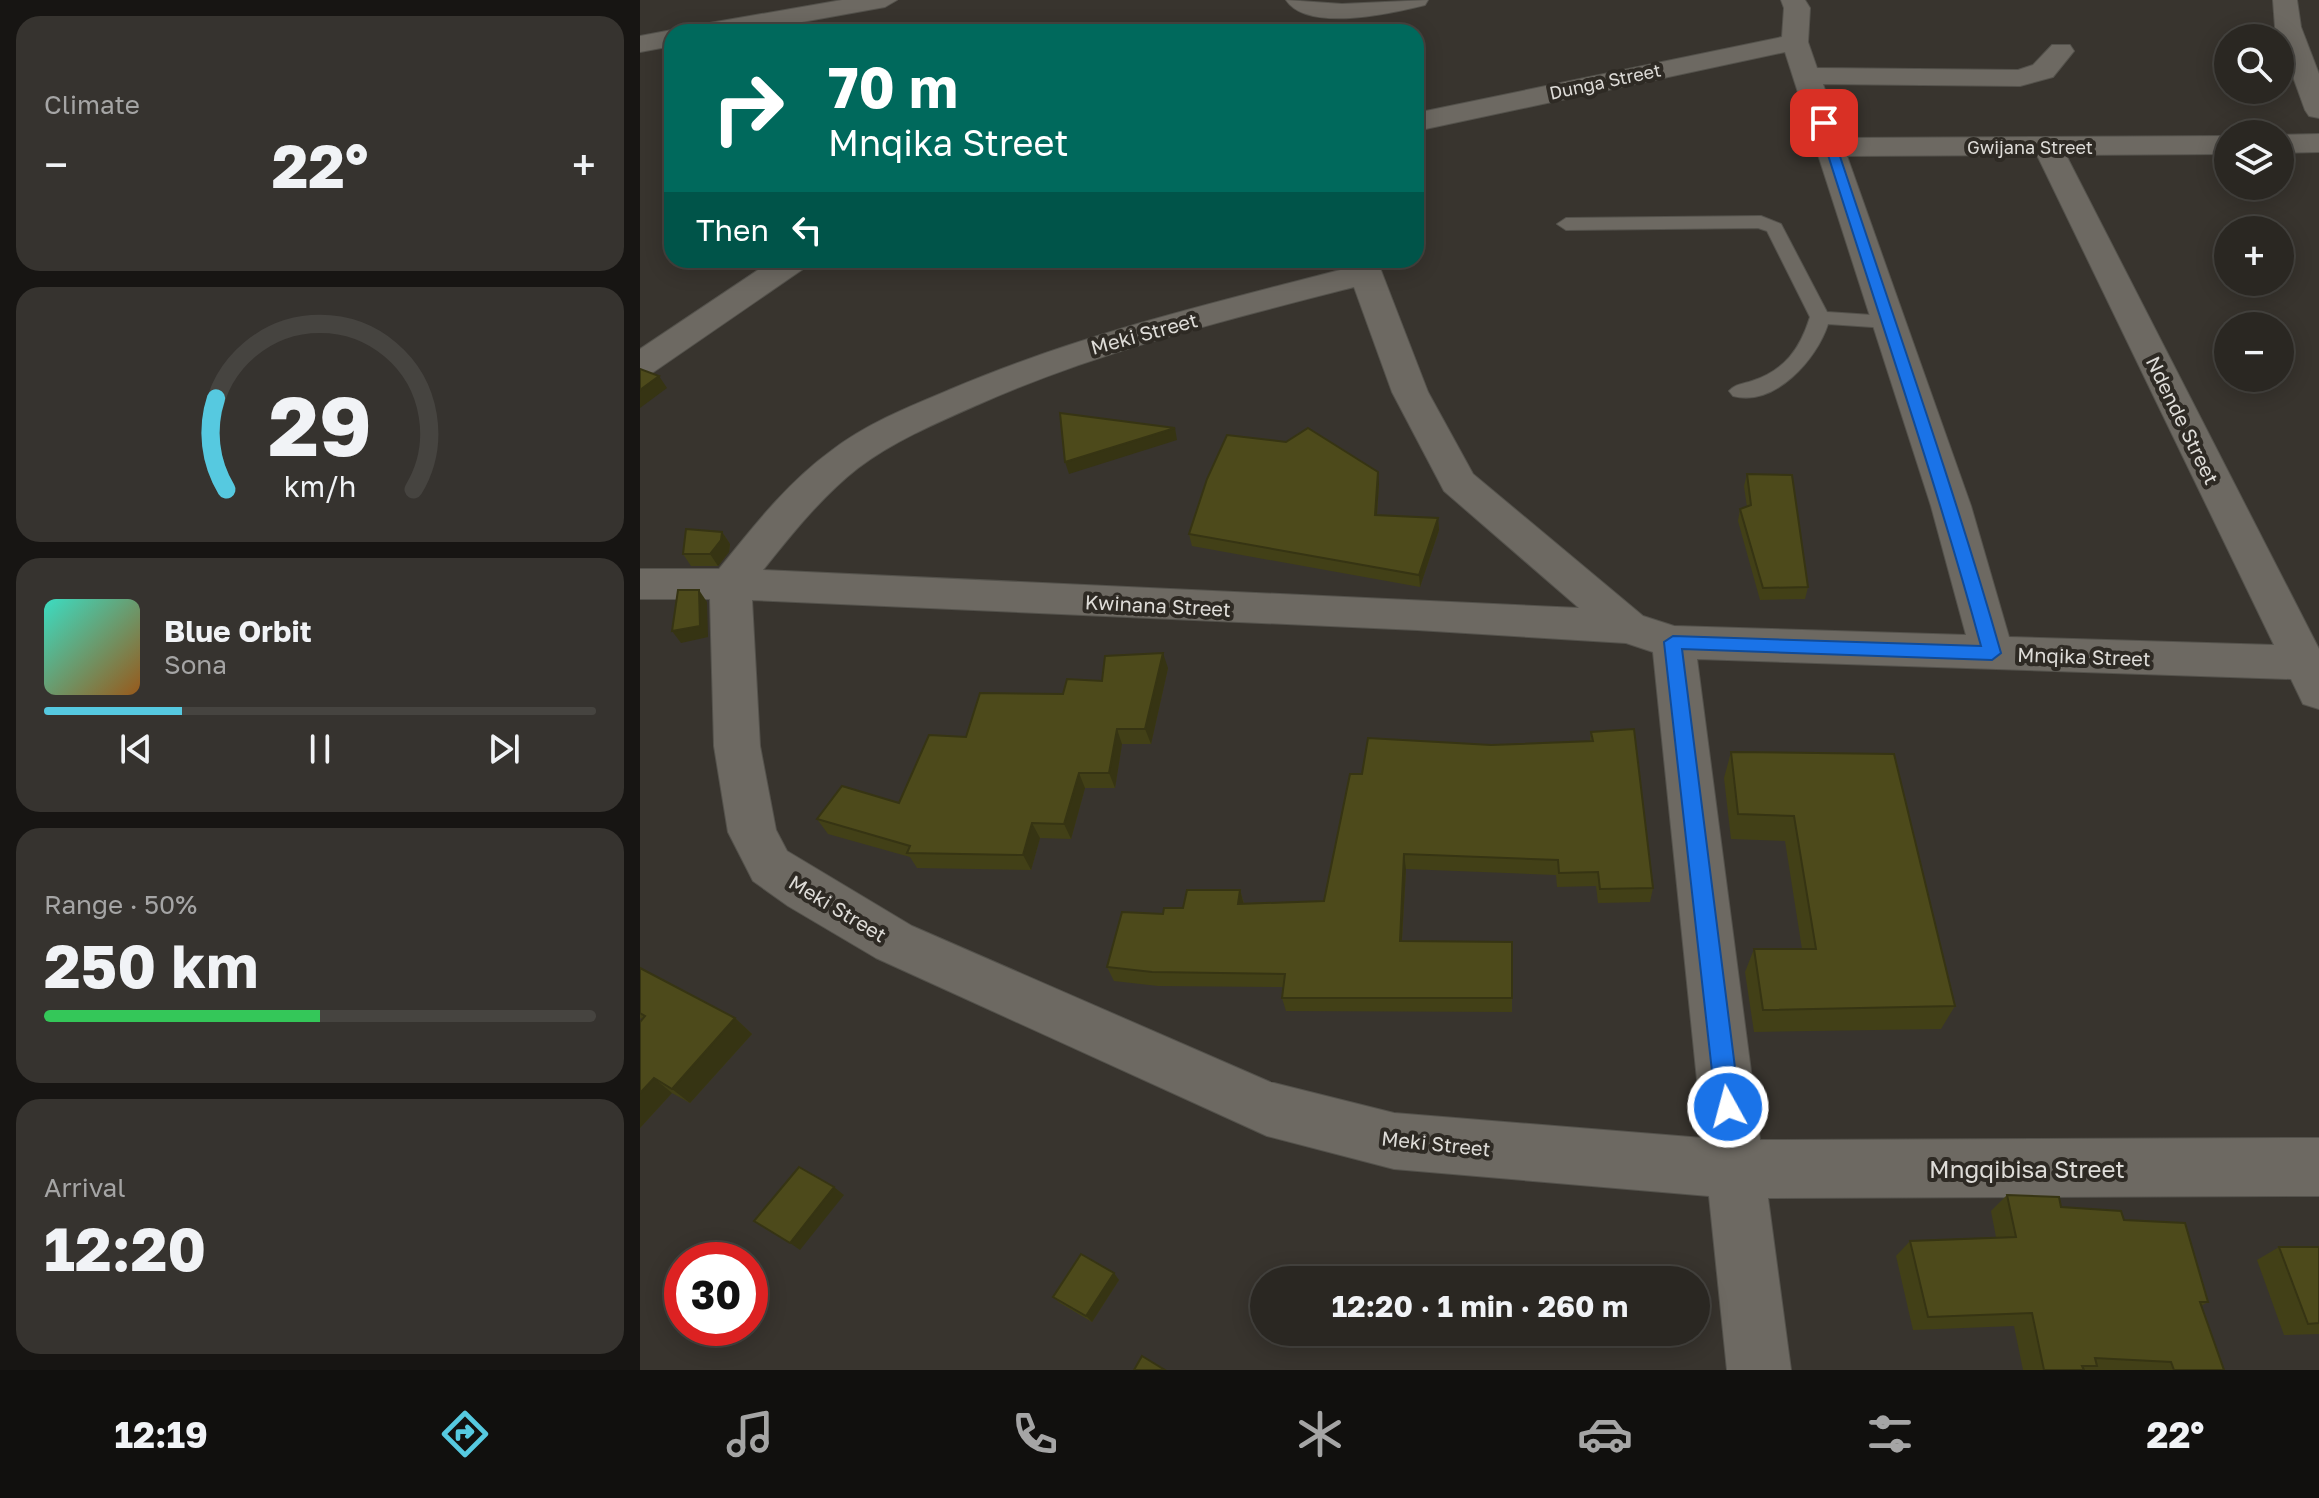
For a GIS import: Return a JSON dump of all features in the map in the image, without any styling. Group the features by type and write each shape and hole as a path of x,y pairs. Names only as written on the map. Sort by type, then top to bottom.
{"street":[{"path":"749,24 885,0"},
{"path":"1298,0 1337,13 1416,0"},
{"path":"1793,0 1797,8 1795,42 1951,506 1992,653"},
{"path":"2285,0 2288,24"},
{"path":"2294,27 2319,27"},
{"path":"640,44 664,40"},
{"name":"Dunga Street","path":"1424,120 1795,42"},
{"path":"2294,43 2319,110"},
{"path":"1807,76 2020,78 2043,71 2061,51"},
{"path":"2294,144 2319,143"},
{"name":"Gwijana Street","path":"1832,147 2214,145"},
{"name":"Ndende Street","path":"2048,148 2311,678"},
{"path":"640,365 783,268"},
{"name":"Meki Street","path":"1360,268 1059,357 982,388 882,435 845,460 793,505 730,584 737,746 752,832 770,866 806,891 894,942 1267,1109 1394,1141 1735,1169"},
{"name":"Meki Street","path":"1363,268 1410,392 1458,482 1650,635"},
{"name":"Kwinana Street","path":"640,584 730,584 1417,614 1650,635"},
{"path":"1650,635 1735,1169 1759,1370"},
{"name":"Mnqika Street","path":"1650,635 1992,653 2311,678"},
{"name":"Mngqibisa Street","path":"1735,1169 2319,1167"}],"lane":[{"path":"1566,224 1761,222 1769,225 1820,317 1813,345 1791,371 1758,387 1740,391"},
{"path":"1820,317 1887,322"}],"building":[{"path":"640,369 659,376 640,390"},
{"path":"1060,413 1175,428 1065,462"},
{"path":"1308,428 1378,472 1375,515 1438,518 1419,575 1189,534 1207,479 1227,435 1286,442"},
{"path":"1747,474 1792,475 1808,587 1763,588 1740,509 1751,505"},
{"path":"686,529 722,532 721,540 710,554 683,554"},
{"path":"678,590 699,590 700,626 672,631"},
{"path":"1163,653 1145,729 1117,729 1109,773 1079,773 1064,824 1032,823 1023,855 907,853 910,846 817,819 842,786 899,803 929,735 966,737 980,693 1063,694 1067,679 1102,681 1105,656"},
{"path":"1634,729 1653,888 1600,889 1598,872 1559,873 1558,860 1404,854 1400,941 1512,942 1512,998 1282,998 1285,974 1152,972 1107,967 1122,912 1163,914 1164,908 1183,908 1187,890 1240,890 1238,904 1324,901 1350,774 1362,774 1368,738 1491,745 1593,741 1591,732"},
{"path":"1731,752 1894,754 1955,1006 1763,1010 1754,949 1816,949 1794,816 1738,814"},
{"path":"640,968 735,1018 672,1089 654,1078 640,1093 640,1022 645,1016 640,1013"},
{"path":"799,1167 834,1187 790,1243 754,1221"},
{"path":"2007,1195 2059,1197 2061,1207 2121,1211 2124,1220 2185,1223 2208,1302 2200,1302 2224,1370 2174,1370 2171,1362 2095,1358 2097,1366 2082,1366 2084,1370 2044,1370 2032,1313 1928,1317 1910,1241 2016,1237"},
{"path":"2279,1247 2319,1247 2319,1323 2308,1324"},
{"path":"1081,1254 1114,1273 1086,1316 1053,1297"},
{"path":"1142,1356 1165,1370 1134,1370"}],"route":[{"path":"1728,1107 1673,642 1992,653 1951,506 1900,361 1824,123"}]}
